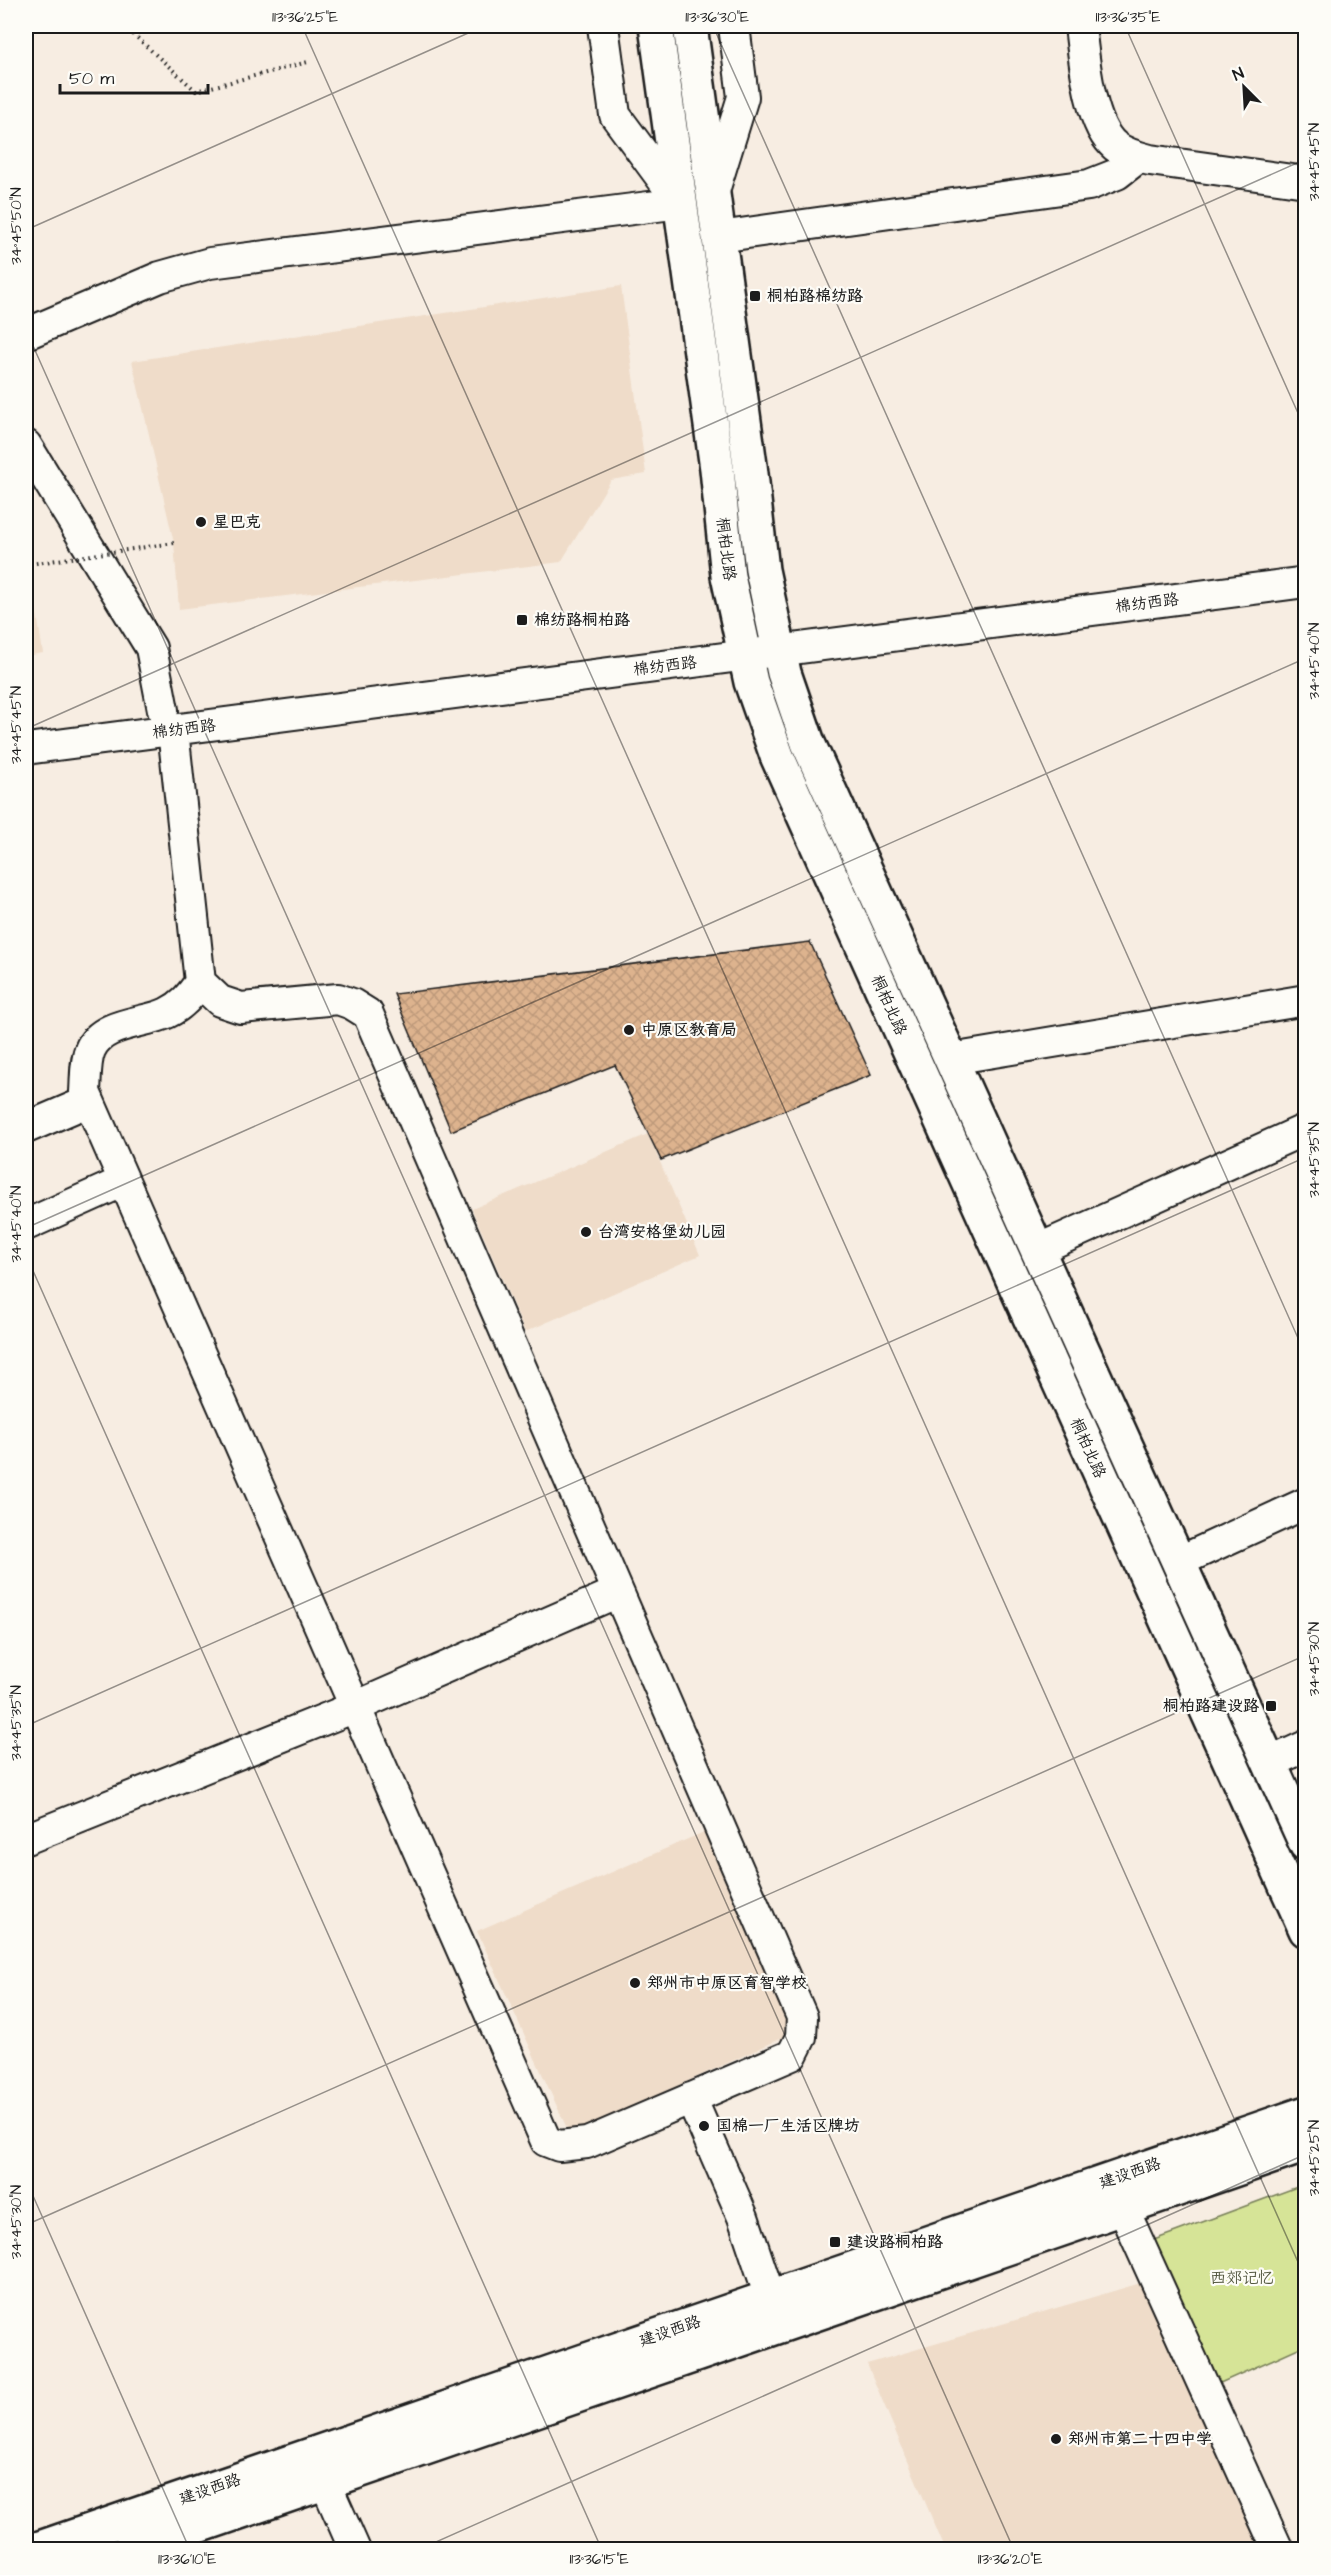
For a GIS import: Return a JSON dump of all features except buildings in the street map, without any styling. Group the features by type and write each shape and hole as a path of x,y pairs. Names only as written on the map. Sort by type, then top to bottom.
{"main road":[{"name":"桐柏北路","path":"656,26 717,469 728,576 752,682 777,756 1305,1930"},
{"name":"桐柏北路","path":"690,26 750,465 762,570 787,684 808,743 1305,1844"},
{"name":"建设西路","path":"34,2550 1305,2113"},
{"name":"建设西路","path":"129,2550 1305,2145"}],"street":[{"path":"603,26 615,115 682,211"},
{"path":"713,194 743,97 734,26"},
{"path":"1080,26 1089,89 1097,114 1114,145 1139,157 1305,183"},
{"path":"719,237 1089,185 1117,174 1139,157"},
{"path":"26,334 160,277 210,263 682,211"},
{"path":"26,352 165,292 213,279 682,211"},
{"path":"26,445 151,648 168,720 200,982 220,1001 241,1008 338,999 368,1014 802,2017 801,2037 792,2055 587,2143 560,2146 546,2141 86,1092 89,1051 96,1039 109,1031 168,1013 183,1004 200,982"},
{"path":"26,484 168,720"},
{"name":"棉纺西路","path":"777,641 1305,561"},
{"name":"棉纺西路","path":"26,749 168,720 743,645 1305,582"},
{"name":"棉纺西路","path":"26,728 168,720"},
{"path":"951,1059 1305,1000"},
{"path":"26,1128 89,1101"},
{"path":"1037,1250 1305,1129"},
{"path":"26,1225 124,1181"},
{"path":"1178,1562 1305,1503"},
{"path":"26,1839 356,1707 618,1592"},
{"path":"1269,1763 1305,1746"},
{"path":"691,2098 743,2217 770,2297"},
{"path":"1123,2208 1278,2550"},
{"path":"325,2482 355,2550"}],"path":[{"path":"124,26 196,91 308,62"},
{"path":"30,564 174,543"}],"shaded area":[{"path":"621,286 646,474 611,480 561,562 179,609 174,543 132,361"},
{"path":"26,543 43,653 26,656"},
{"name":"台湾安格堡幼儿园","path":"648,1134 700,1255 525,1332 472,1209"},
{"name":"郑州市中原区育智学校","path":"704,1832 791,2034 570,2135 477,1931"},
{"name":"郑州市第二十四中学","path":"1144,2282 1266,2549 945,2549 867,2364"}],"green space":[{"name":"西郊记忆","path":"1305,2184 1305,2345 1218,2384 1154,2240"}],"place":[{"name":"桐柏路棉纺路","path":"755,296"},
{"name":"星巴克","path":"201,522"},
{"name":"棉纺路桐柏路","path":"522,620"},
{"name":"中原区教育局","path":"629,1030"},
{"name":"台湾安格堡幼儿园","path":"586,1232"},
{"name":"桐柏路建设路","path":"1271,1706"},
{"name":"郑州市中原区育智学校","path":"635,1983"},
{"name":"国棉一厂生活区牌坊","path":"704,2126"},
{"name":"建设路桐柏路","path":"835,2242"},
{"name":"郑州市第二十四中学","path":"1056,2439"}]}
